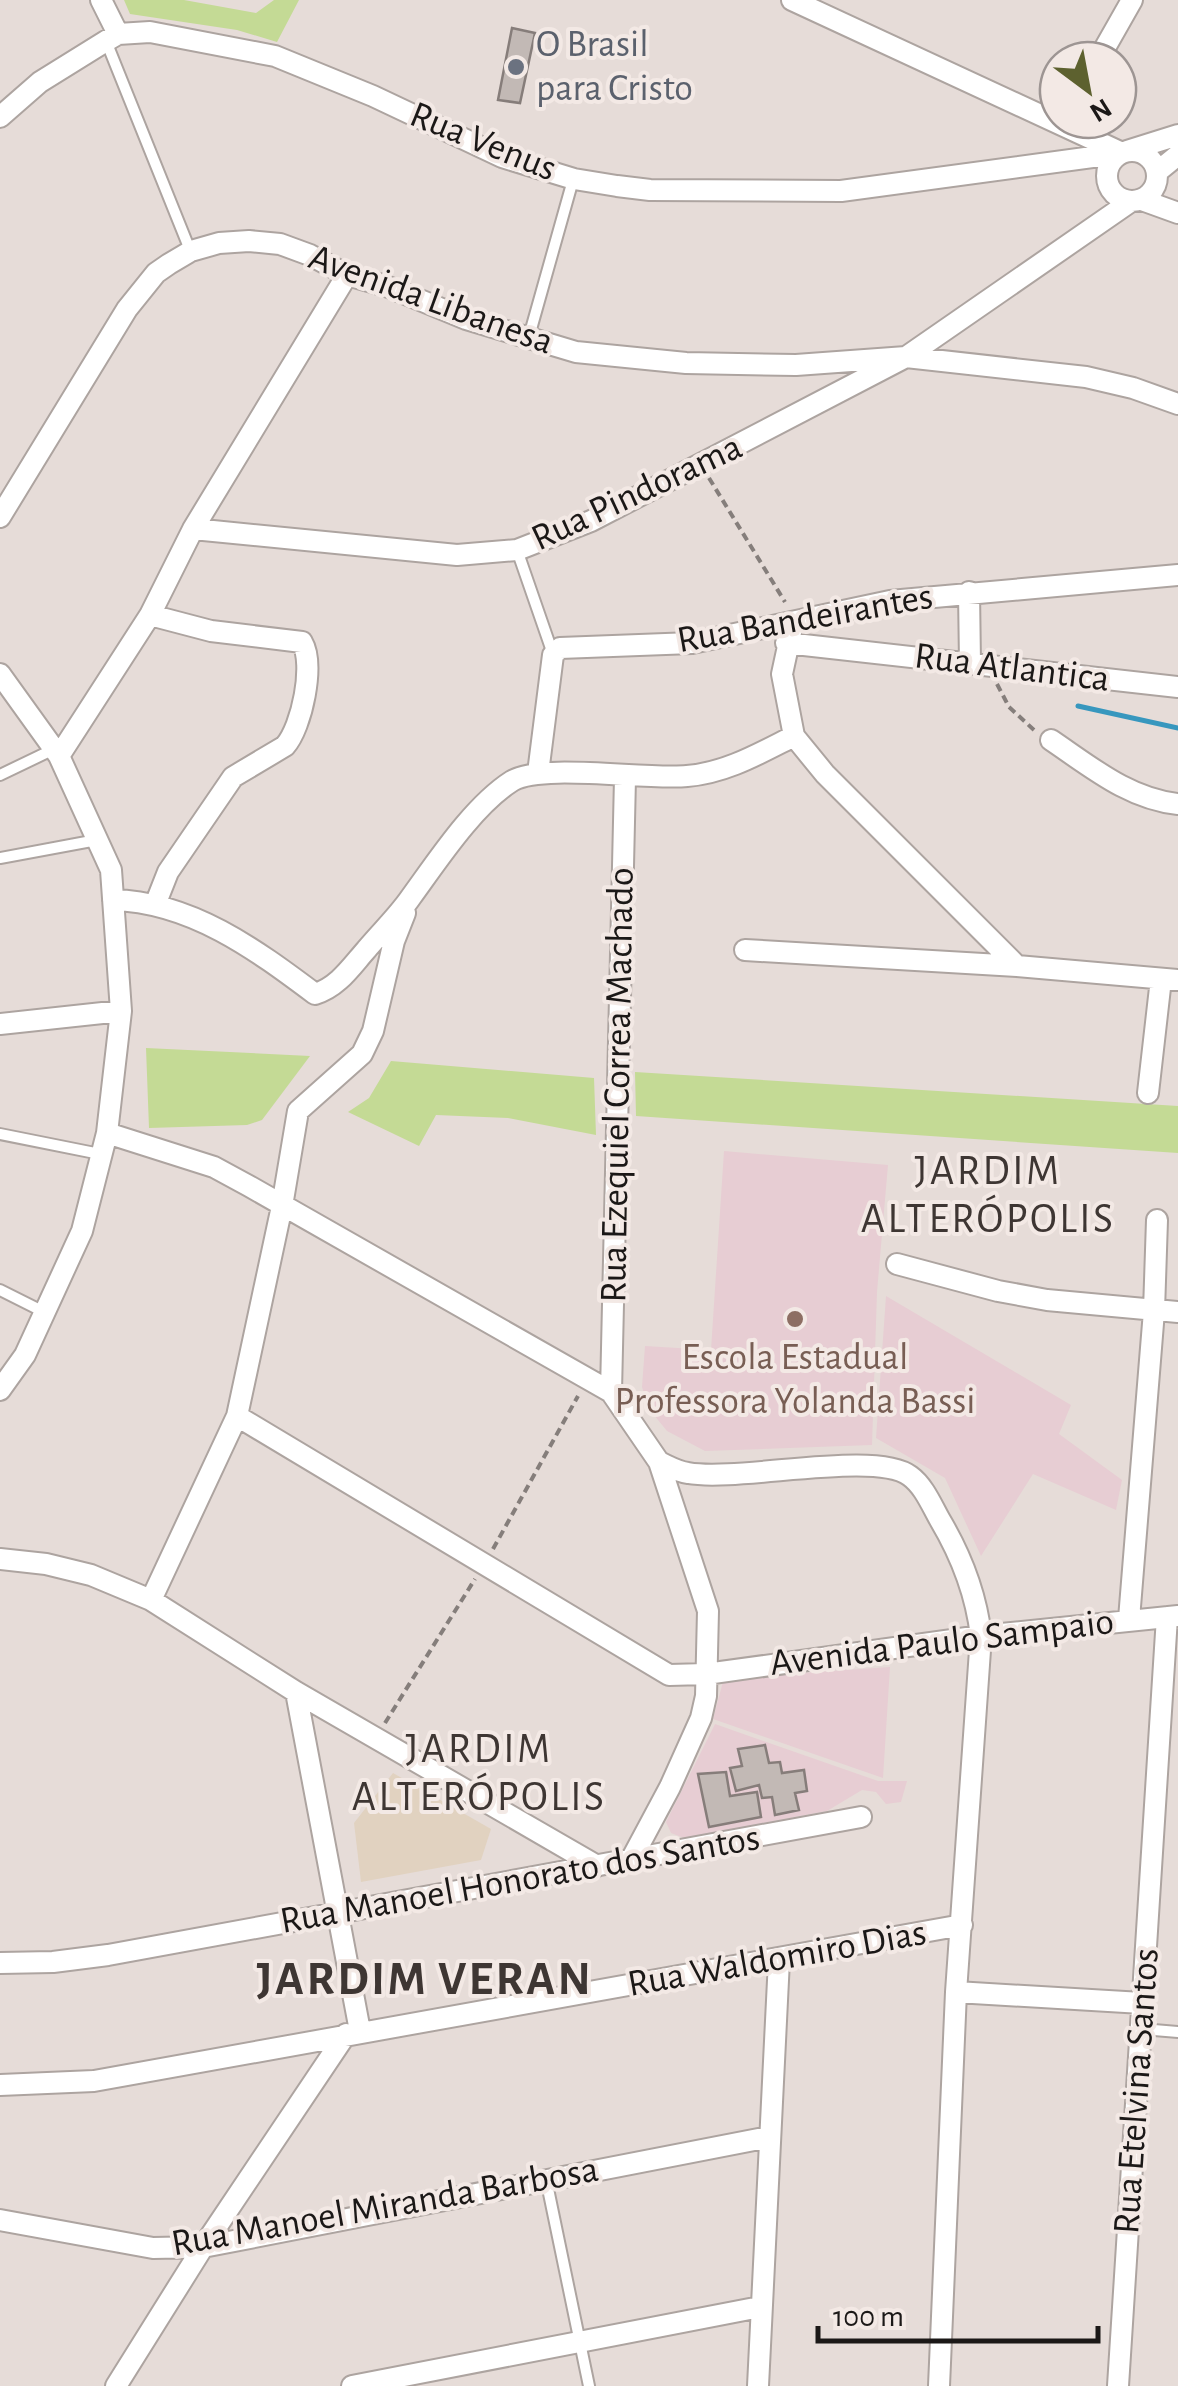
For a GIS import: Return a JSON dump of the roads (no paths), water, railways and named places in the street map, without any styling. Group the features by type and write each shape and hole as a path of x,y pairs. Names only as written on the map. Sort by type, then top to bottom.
{"street":[{"path":"0,117 40,82 112,37 101,0"},
{"path":"792,0 1038,111"},
{"path":"1109,40 1132,0"},
{"name":"Rua Venus","path":"112,37 150,32 276,56 502,157 574,178 650,190 841,191 1124,152 1178,135"},
{"path":"1100,140 1149,158 1157,172 1154,188 1136,201"},
{"path":"1124,152 1107,168 1107,185 1118,198 1178,213"},
{"path":"1157,172 1178,155"},
{"name":"Rua Pindorama","path":"194,530 458,554 517,550 591,521 906,356 1136,201"},
{"name":"Avenida Libanesa","path":"0,517 127,308 156,274 191,251 249,240 280,244 347,275 528,340 576,352 686,363 796,365 906,356 1086,377 1178,404"},
{"path":"56,753 150,614 194,530 347,275"},
{"name":"Rua Bandeirantes","path":"553,655 560,648 692,643 890,601 1178,575"},
{"path":"970,592 970,663"},
{"path":"150,614 211,631 302,642 308,656 303,705 292,739 233,777 168,872 154,905"},
{"path":"793,622 782,674 794,736 825,774 1017,966"},
{"name":"Rua Atlantica","path":"786,644 1178,688"},
{"path":"538,773 553,655"},
{"path":"0,674 56,753 111,870 121,1011 107,1133 82,1232 25,1354 0,1390"},
{"path":"113,900 142,900 206,922 315,994 337,984 461,832 512,782 538,773 625,778 711,773 739,764 794,736"},
{"path":"1051,740 1121,787 1178,804"},
{"name":"Rua Ezequiel Correa Machado","path":"611,1392 625,778"},
{"path":"151,1600 236,1416 282,1206 298,1111 362,1054 373,1031 394,941 410,899"},
{"path":"745,950 1017,966 1170,980 1148,1093"},
{"path":"0,1024 121,1011"},
{"path":"107,1133 214,1167 611,1392 659,1462 708,1611 706,1696 694,1735 631,1860"},
{"path":"1129,1618 1154,1310 1157,1220"},
{"path":"897,1264 1014,1294 1178,1312"},
{"name":"Avenida Paulo Sampaio","path":"236,1416 669,1675 706,1674 982,1636 1172,1616"},
{"path":"659,1462 686,1473 729,1475 880,1467 910,1476 923,1490 966,1570 977,1601 982,1636 956,1992 939,2386"},
{"path":"0,1560 46,1564 91,1575 151,1600 296,1692 597,1866"},
{"name":"Rua Etelvina Santos","path":"1118,2386 1172,1616"},
{"path":"116,2386 203,2247 353,2033 336,1912 296,1692"},
{"name":"Rua Manoel Honorato dos Santos","path":"0,1963 108,1955 862,1817"},
{"name":"Rua Waldomiro Dias","path":"0,2086 94,2081 962,1925"},
{"path":"758,2386 779,1960"},
{"path":"956,1992 1142,2003"},
{"name":"Rua Manoel Miranda Barbosa","path":"0,2220 153,2248 203,2247 770,2137"},
{"path":"352,2386 760,2308"}],"lane":[{"path":"112,37 191,251"},
{"path":"528,340 574,178"},
{"path":"517,550 553,655"},
{"path":"0,775 56,753"},
{"path":"0,858 98,840"},
{"path":"0,1134 100,1154"},
{"path":"0,1290 44,1313"},
{"path":"1141,2028 1178,2032"},
{"path":"546,2179 589,2386"}],"waterway":[{"path":"1078,706 1178,728"}],"place":[{"name":"O Brasil para Cristo","path":"516,67"},
{"name":"Escola Estadual Professora Yolanda Bassi","path":"795,1319"}],"district":[{"name":"JARDIM ALTERÓPOLIS","path":"988,1195"},
{"name":"JARDIM ALTERÓPOLIS","path":"479,1773"},
{"name":"JARDIM VERAN","path":"425,1980"}]}
